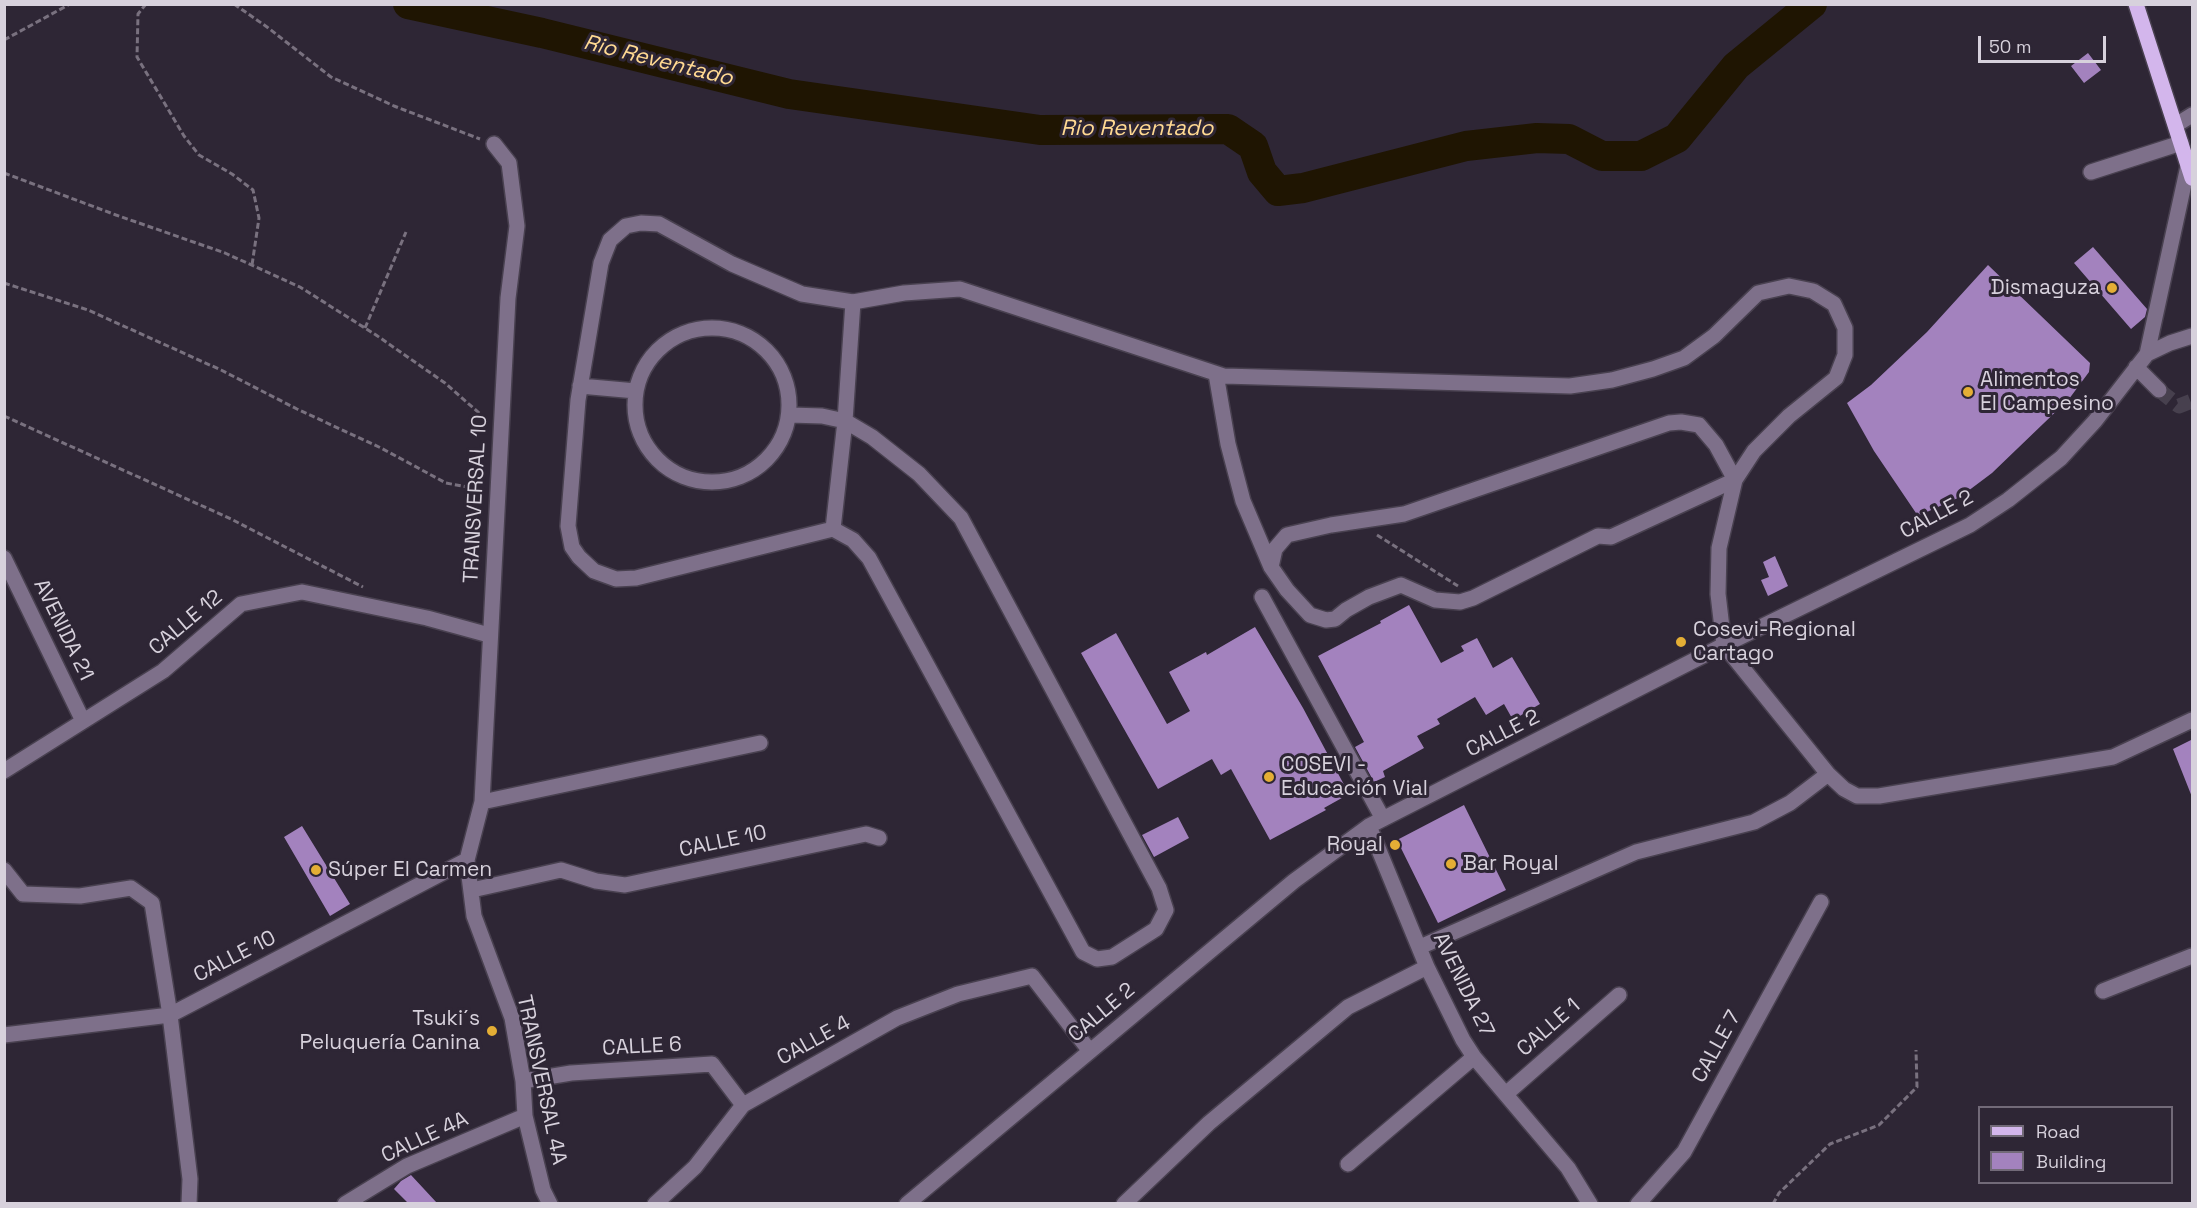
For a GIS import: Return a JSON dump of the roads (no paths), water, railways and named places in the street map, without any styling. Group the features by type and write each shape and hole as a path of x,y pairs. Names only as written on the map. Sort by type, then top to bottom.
{"main road":[{"path":"2137,9 2190,172"}],"street":[{"path":"2176,124 2193,115"},
{"path":"2091,172 2181,143"},
{"name":"TRANSVERSAL 10","path":"467,860 482,802 508,298 517,226 509,163 494,144"},
{"name":"CALLE 2","path":"907,1203 1294,881 1376,822 1724,645 1970,525 2008,500 2061,458 2095,421 2146,354 2190,172"},
{"path":"790,415 822,416 845,421 895,453 942,496 961,518 1160,888 1166,910 1156,929 1112,957 1097,958 1083,952 869,558 853,540 833,529 636,578 616,579 594,571 572,547 568,525 580,386 601,262 610,240 626,226 640,223 659,224 732,264 802,294 853,302 904,293 960,289 1224,376 1559,385 1612,380 1684,358 1714,336 1758,293 1789,286 1813,291 1834,304 1845,328 1845,355 1836,378 1789,416 1754,451 1735,480 1719,548 1718,594 1724,645 1828,774 1844,789 1857,796 1879,796 2113,757 2193,720"},
{"path":"833,529 845,421 853,302"},
{"path":"700,328 724,328 747,335 766,349 781,369 789,391 790,415 783,439 769,459 749,474 726,482 701,482 677,474 657,460 643,439 635,416 636,391 644,369 658,349 677,335 700,328"},
{"name":"CALLE 2","path":"2146,354 2193,336"},
{"path":"2136,367 2159,390"},
{"path":"1216,374 1228,444 1243,501 1271,567 1287,590 1310,615 1326,620 1335,619 1369,597 1401,585 1435,600 1460,602 1473,598 1598,536 1611,537 1735,480"},
{"path":"580,386 636,391"},
{"path":"1271,567 1275,549 1287,535 1404,514 1669,423 1699,425 1716,445 1735,480"},
{"name":"AVENIDA 21","path":"4,558 83,721"},
{"name":"CALLE 12","path":"4,771 163,671 241,604 302,591 427,618 489,635"},
{"name":"AVENIDA 27","path":"1262,597 1376,822 1427,967 1463,1040 1474,1057 1568,1168 1590,1203"},
{"path":"482,802 760,743"},
{"path":"1420,947 1636,852 1754,822 1790,803 1828,774"},
{"name":"CALLE 10","path":"472,890 561,870 596,881 625,885 866,834 879,838"},
{"name":"TRANSVERSAL 4A","path":"467,860 474,916 512,1018 523,1081 525,1116 543,1190 550,1203"},
{"name":"CALLE 10","path":"4,1035 170,1015 467,860"},
{"path":"4,870 23,894 80,896 131,888 152,903 170,1015 190,1179 189,1203"},
{"name":"CALLE 7","path":"1638,1203 1684,1152 1821,902"},
{"path":"2103,991 2193,956"},
{"path":"1124,1203 1209,1123 1348,1007 1427,967"},
{"name":"CALLE 4","path":"655,1203 695,1167 743,1105 897,1018 958,994 1032,976 1089,1050"},
{"name":"CALLE 1","path":"1507,1094 1619,994"},
{"path":"1348,1164 1474,1057"},
{"name":"CALLE 6","path":"523,1081 571,1072 712,1064 743,1105"},
{"name":"CALLE 4A","path":"345,1203 407,1166 525,1116"}],"waterway":[{"name":"Rio Reventado","path":"408,4 542,33 789,94 1040,130 1228,129 1253,146 1262,172 1278,191 1303,188 1466,146 1537,138 1569,139 1602,156 1641,156 1677,138 1736,66 1812,4"}],"tunnel":[{"path":"2159,390 2179,406 2192,401"}],"place":[{"name":"Dismaguza","path":"2112,288"},
{"name":"Alimentos El Campesino","path":"1968,392"},
{"name":"Cosevi-Regional Cartago","path":"1681,642"},
{"name":"COSEVI - Educación Vial","path":"1269,777"},
{"name":"Royal","path":"1395,845"},
{"name":"Bar Royal","path":"1451,864"},
{"name":"Súper El Carmen","path":"316,870"},
{"name":"Tsuki´s Peluquería Canina","path":"492,1031"}]}
